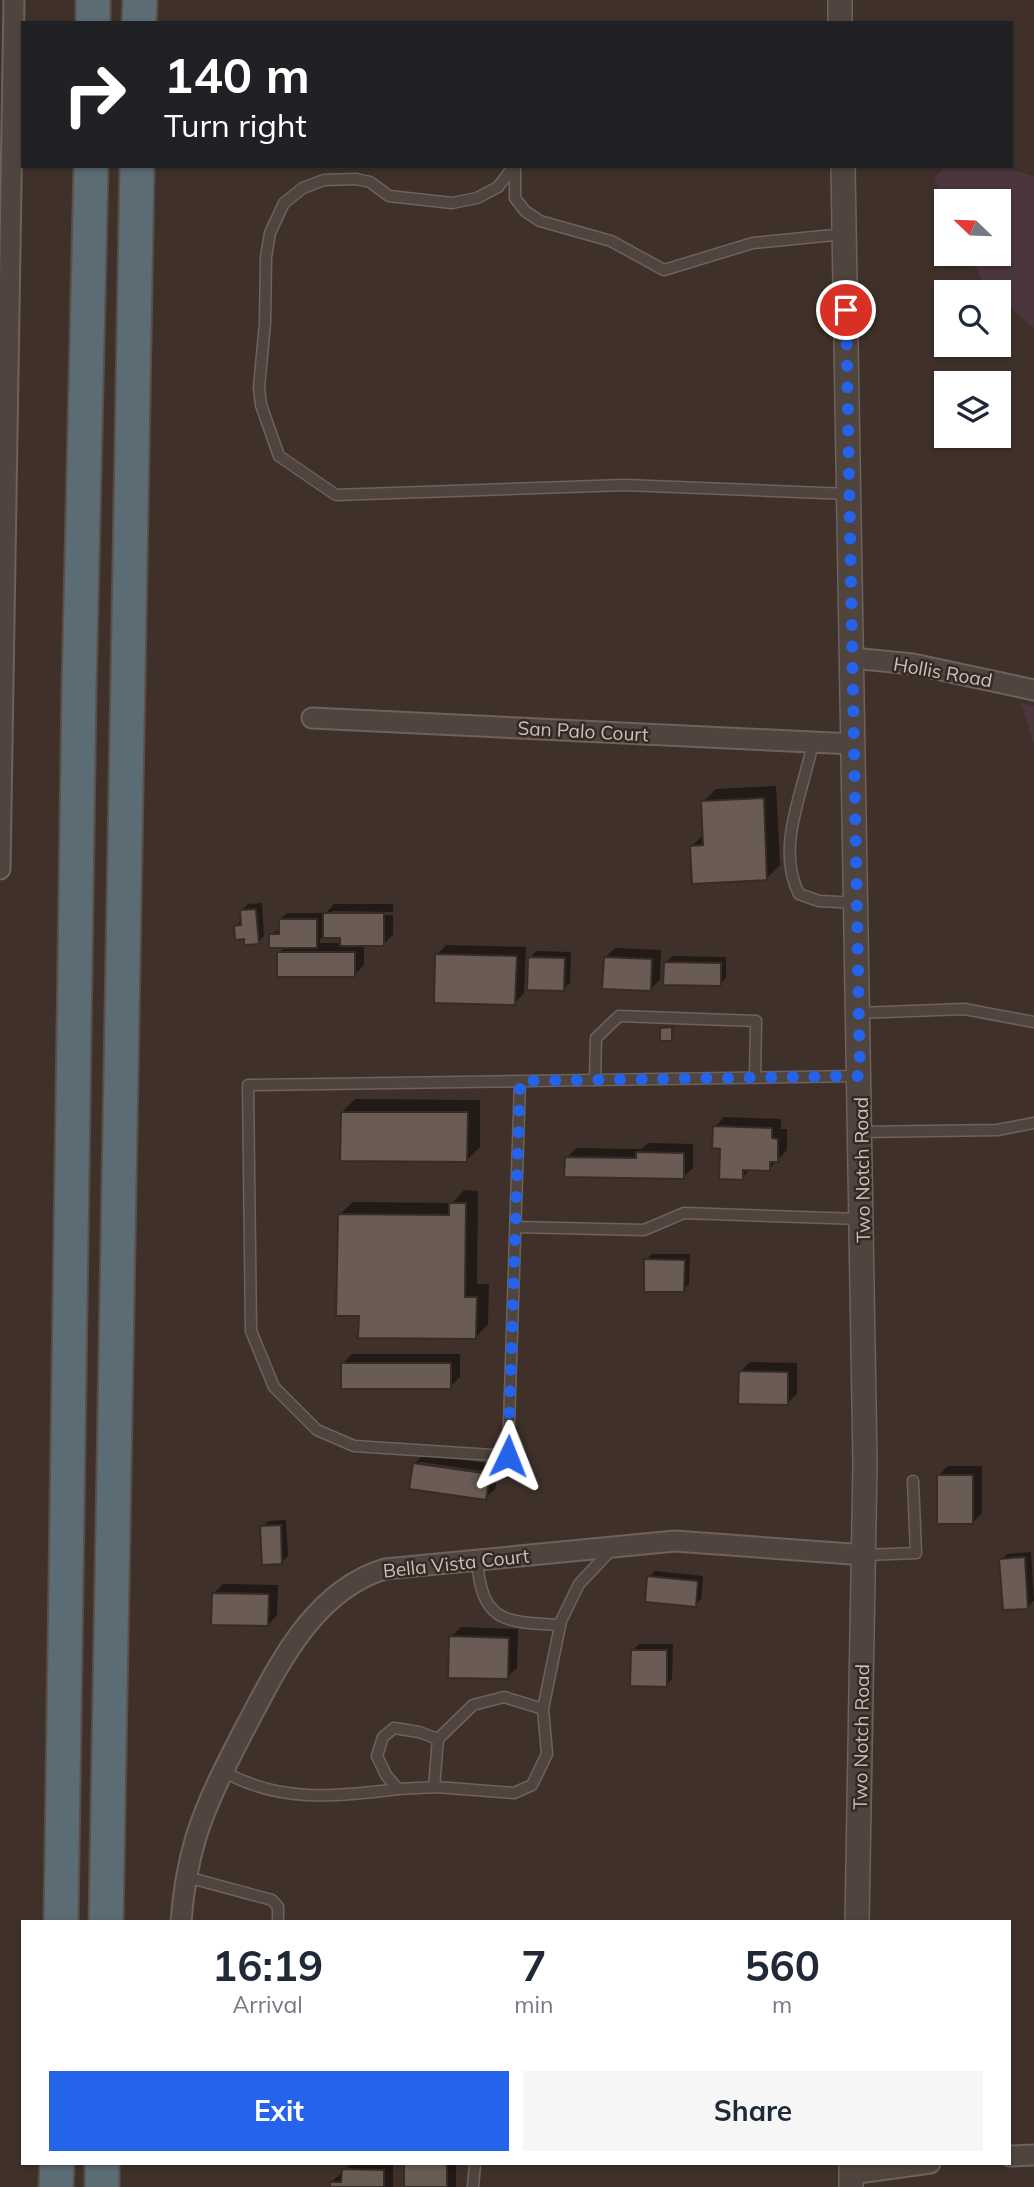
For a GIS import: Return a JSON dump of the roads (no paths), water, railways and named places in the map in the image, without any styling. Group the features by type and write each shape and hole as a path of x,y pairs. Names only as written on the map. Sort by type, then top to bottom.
{"highway":[{"path":"93,0 93,21"},
{"path":"139,21 140,0"},
{"path":"61,1920 79,690 91,168"},
{"path":"106,1920 137,168"},
{"path":"56,2187 57,2165"},
{"path":"102,2165 102,2187"}],"street":[{"path":"0,869 6,103 14,0"},
{"path":"840,0 840,21"},
{"name":"Two Notch Road","path":"843,168 863,1219 865,1555 857,1920"},
{"name":"Hollis Road","path":"852,658 913,664 1034,690"},
{"name":"San Palo Court","path":"312,718 853,744"},
{"name":"Bella Vista Court","path":"181,1920 195,1839 223,1771 271,1678 298,1637 341,1590 369,1574 385,1569 675,1541 865,1555"},
{"path":"1011,2157 1034,2155"},
{"path":"851,2175 917,2165"}],"lane":[{"path":"512,168 498,187 477,198 452,204 389,196 370,182 356,179 324,180 303,188 284,203 270,233 266,257 265,323 259,388 261,405 279,456 336,495 625,485 849,494"},
{"path":"514,168 515,198 525,211 540,221 611,241 664,270 752,243 845,234"},
{"path":"813,742 806,780 794,806 791,854 793,883 799,894 819,901 857,903"},
{"path":"859,1013 964,1009 1034,1022"},
{"path":"595,1080 596,1038 619,1016 757,1021 755,1078"},
{"path":"520,1081 508,1456 354,1446 317,1430 274,1387 251,1331 248,1085 520,1081 755,1078 860,1076"},
{"path":"861,1132 997,1130 1034,1123"},
{"path":"516,1227 644,1230 684,1213 863,1219"},
{"path":"865,1555 916,1553 913,1481"},
{"path":"223,1771 246,1784 293,1795 342,1797 434,1787 514,1793 532,1785 547,1754 543,1709 560,1625 579,1584 616,1545"},
{"path":"477,1560 480,1589 495,1614 517,1622 560,1625"},
{"path":"434,1787 438,1739 473,1705 504,1696 543,1709"},
{"path":"398,1789 386,1775 377,1756 383,1738 394,1728 419,1732 438,1739"},
{"path":"187,1877 272,1900 278,1907 278,1920"},
{"path":"473,2187 475,2165"}]}
